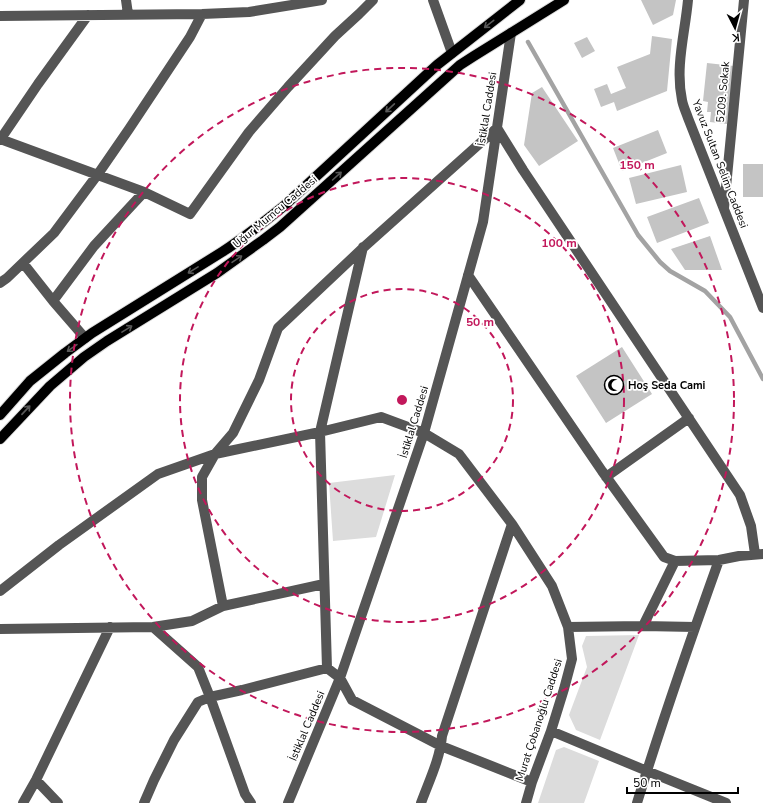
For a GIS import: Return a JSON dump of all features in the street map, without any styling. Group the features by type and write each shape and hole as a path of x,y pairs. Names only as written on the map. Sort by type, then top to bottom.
{"main road":[{"name":"Uğur Mumcu Caddesi","path":"0,414 30,381 85,338 241,240 261,225 284,206 416,84 520,0"},
{"name":"Uğur Mumcu Caddesi","path":"0,438 50,386 67,371 107,341 217,273 258,244 280,227 450,74 474,56 564,0"}],"street":[{"path":"126,0 128,14"},
{"path":"0,16 202,14 249,12 322,0"},
{"path":"88,15 0,139 144,192 190,214 249,132 335,36 373,0"},
{"path":"433,0 452,54"},
{"name":"Yavuz Sultan Selim Caddesi","path":"688,0 680,60 682,100 690,125 763,308"},
{"name":"5209. Sokak","path":"724,210 744,0"},
{"path":"0,283 54,233 133,124 190,37 202,14"},
{"name":"İstiklal Caddesi","path":"288,803 340,678 424,433 483,222 511,33"},
{"path":"223,606 202,500 202,477 215,454 233,433 260,380 278,328 364,247 496,128 740,495 759,554 719,560 675,561 664,557 606,477 468,274"},
{"path":"53,301 94,246 144,192"},
{"path":"327,668 320,432 364,247"},
{"path":"23,263 85,338"},
{"name":"Murat Çobanoğlu Caddesi","path":"0,591 58,545 158,474 215,454 320,432 381,417 424,433 459,454 512,524 552,586 568,627 572,659 564,689 526,803"},
{"path":"606,477 689,418"},
{"path":"421,803 441,746 442,736 512,524"},
{"path":"637,803 646,771 719,560"},
{"path":"643,626 675,561"},
{"path":"0,629 153,627 192,621 223,606 324,584"},
{"path":"23,803 36,780 110,627"},
{"path":"153,627 198,668 210,697 244,794 251,803"},
{"path":"568,627 695,627"},
{"path":"327,668 340,678 352,700 441,746 532,782"},
{"path":"144,803 174,740 198,702 210,697 327,668"},
{"path":"550,731 726,803"},
{"path":"36,780 58,803"}],"shaded area":[{"path":"395,475 376,537 333,541 329,483"},
{"path":"639,635 600,740 576,730 569,715 587,667 582,646 586,636"},
{"path":"564,747 599,761 584,803 538,803 556,750"}],"building":[{"path":"641,0 676,0 673,15 653,25"},
{"path":"652,36 672,39 667,91 617,111 614,102 601,107 594,89 607,84 611,94 626,88 617,67 650,54"},
{"path":"587,37 595,51 582,58 574,43"},
{"path":"707,63 734,66 727,124 710,122 711,112 707,112 708,102 703,101"},
{"path":"542,87 578,141 539,166 524,145 532,93"},
{"path":"658,130 667,153 622,171 613,148"},
{"path":"743,164 763,164 763,197 743,197"},
{"path":"681,165 687,192 636,204 629,178"},
{"path":"699,198 709,223 657,243 647,217"},
{"path":"710,236 722,270 685,270 671,249"},
{"name":"Hoş Seda Cami","path":"622,347 652,394 606,423 576,376"}],"waterway":[{"path":"528,42 638,235 660,262 670,271 705,291 730,317 763,379"}],"place":[{"name":"Hoş Seda Cami","path":"614,385"}]}
